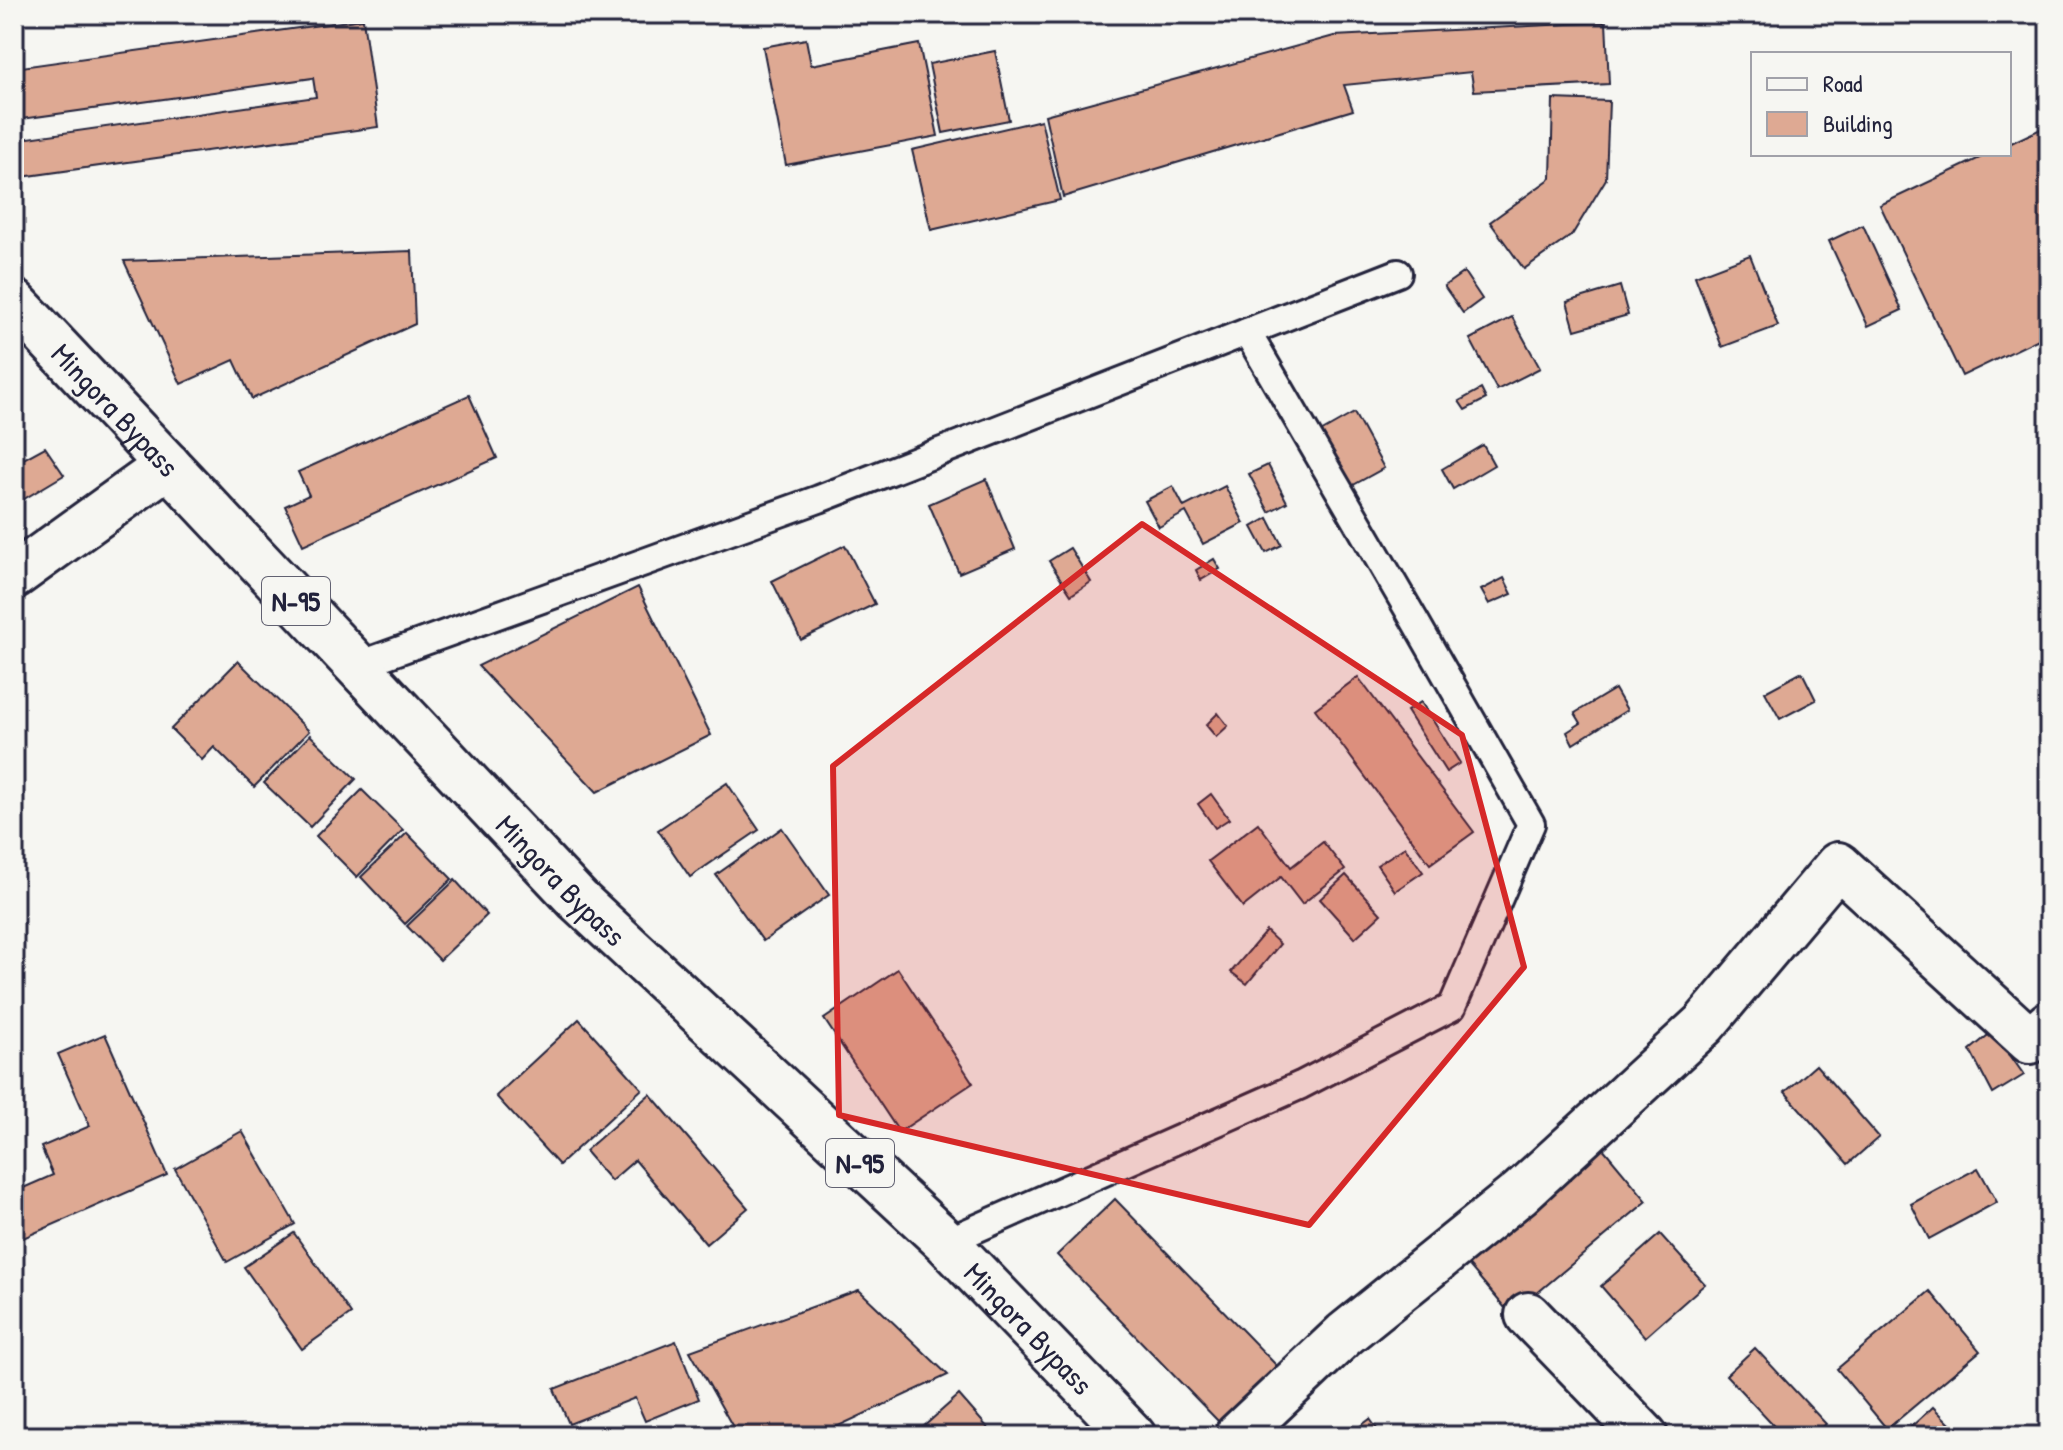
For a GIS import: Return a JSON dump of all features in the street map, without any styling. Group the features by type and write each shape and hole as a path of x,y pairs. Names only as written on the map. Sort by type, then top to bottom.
{"main road":[{"name":"Mingora Bypass","path":"14,302 578,900 946,1242 1133,1436"},
{"path":"14,576 168,465"},
{"path":"1237,1436 1345,1334 1520,1193 1704,1024 1838,865 2030,1041 2049,1024"},
{"path":"1528,1315 1645,1436"}],"lane":[{"path":"356,666 819,499 1398,273"},
{"path":"946,1242 1301,1085 1452,1007 1531,824 1247,332"}],"highlighted area":[{"path":"1142,524 1462,735 1524,967 1309,1225 839,1115 833,766"}],"building":[{"path":"363,19 378,127 14,178 14,140 316,97 313,78 14,120 14,68"},
{"path":"1606,22 1609,84 1474,91 1471,72 1344,85 1353,110 1063,197 1045,115 1334,36"},
{"path":"806,39 811,65 919,44 938,136 786,165 763,47"},
{"path":"995,51 1009,120 943,133 929,64"},
{"path":"1553,99 1609,101 1606,179 1572,235 1524,269 1490,222 1551,178"},
{"path":"1041,120 1060,200 931,230 912,150"},
{"path":"2049,125 2049,334 1962,376 1880,205 1984,156 2011,156 2011,143"},
{"path":"1863,225 1902,310 1868,326 1829,241"},
{"path":"412,251 415,324 252,399 234,360 181,384 124,261"},
{"path":"1750,255 1778,326 1722,347 1695,276"},
{"path":"1464,272 1482,299 1463,313 1444,286"},
{"path":"1620,286 1628,315 1575,330 1567,302"},
{"path":"1512,317 1540,368 1497,390 1470,339"},
{"path":"1481,389 1486,399 1465,410 1459,401"},
{"path":"469,395 497,458 303,545 285,506 309,495 298,472"},
{"path":"1354,413 1384,468 1348,488 1317,434"},
{"path":"1483,445 1494,465 1453,489 1442,469"},
{"path":"45,447 64,475 14,505 14,464"},
{"path":"1268,465 1287,502 1269,512 1249,474"},
{"path":"986,479 1015,549 959,573 929,504"},
{"path":"1173,486 1184,507 1225,486 1244,523 1203,544 1186,512 1159,527 1145,501"},
{"path":"1268,518 1282,545 1266,553 1252,527"},
{"path":"845,545 875,604 801,640 772,581"},
{"path":"1070,548 1091,582 1071,595 1049,561"},
{"path":"1214,559 1220,569 1201,580 1196,570"},
{"path":"1504,578 1512,594 1489,604 1481,590"},
{"path":"638,587 711,735 597,792 478,666"},
{"path":"238,661 309,731 254,787 214,747 202,760 171,729"},
{"path":"1802,672 1816,700 1780,719 1765,692"},
{"path":"1358,677 1474,832 1430,864 1315,709"},
{"path":"1615,689 1627,710 1573,744 1567,732 1581,723 1575,713"},
{"path":"1421,702 1460,763 1446,772 1407,711"},
{"path":"1218,713 1228,726 1216,737 1206,725"},
{"path":"310,735 356,779 310,827 264,783"},
{"path":"727,783 759,830 690,877 658,830"},
{"path":"362,790 403,830 357,877 316,836"},
{"path":"1211,794 1229,819 1215,828 1198,804"},
{"path":"1258,823 1291,867 1323,842 1345,870 1302,904 1281,877 1243,907 1208,861"},
{"path":"782,828 829,895 763,941 716,875"},
{"path":"407,833 452,879 405,924 361,877"},
{"path":"1405,847 1423,872 1395,891 1377,865"},
{"path":"1346,875 1381,914 1355,938 1320,899"},
{"path":"455,880 487,915 440,960 407,926"},
{"path":"1266,931 1280,944 1247,984 1231,972"},
{"path":"898,969 973,1083 899,1132 824,1019"},
{"path":"579,1019 642,1089 559,1165 496,1096"},
{"path":"1993,1031 2024,1075 1993,1094 1970,1050"},
{"path":"105,1034 167,1175 14,1242 14,1192 53,1175 41,1147 90,1126 58,1054"},
{"path":"1816,1065 1879,1137 1848,1164 1785,1092"},
{"path":"650,1094 748,1208 706,1244 635,1160 611,1181 585,1151"},
{"path":"242,1131 295,1224 227,1262 175,1169"},
{"path":"1602,1147 1647,1201 1511,1315 1466,1262"},
{"path":"1978,1168 1997,1202 1929,1239 1911,1204"},
{"path":"1115,1199 1278,1367 1220,1423 1057,1255"},
{"path":"294,1233 351,1314 302,1349 244,1267"},
{"path":"1660,1234 1705,1284 1645,1337 1601,1286"},
{"path":"859,1290 948,1375 817,1436 738,1436 690,1351"},
{"path":"1930,1291 1980,1351 1887,1429 1837,1369"},
{"path":"676,1341 699,1399 645,1421 635,1398 569,1424 554,1389"},
{"path":"1755,1348 1826,1424 1813,1436 1783,1436 1726,1375"},
{"path":"959,1395 995,1436 913,1436"},
{"path":"1933,1407 1953,1427 1943,1436 1901,1436"},
{"path":"1370,1419 1382,1436 1347,1436"}]}
